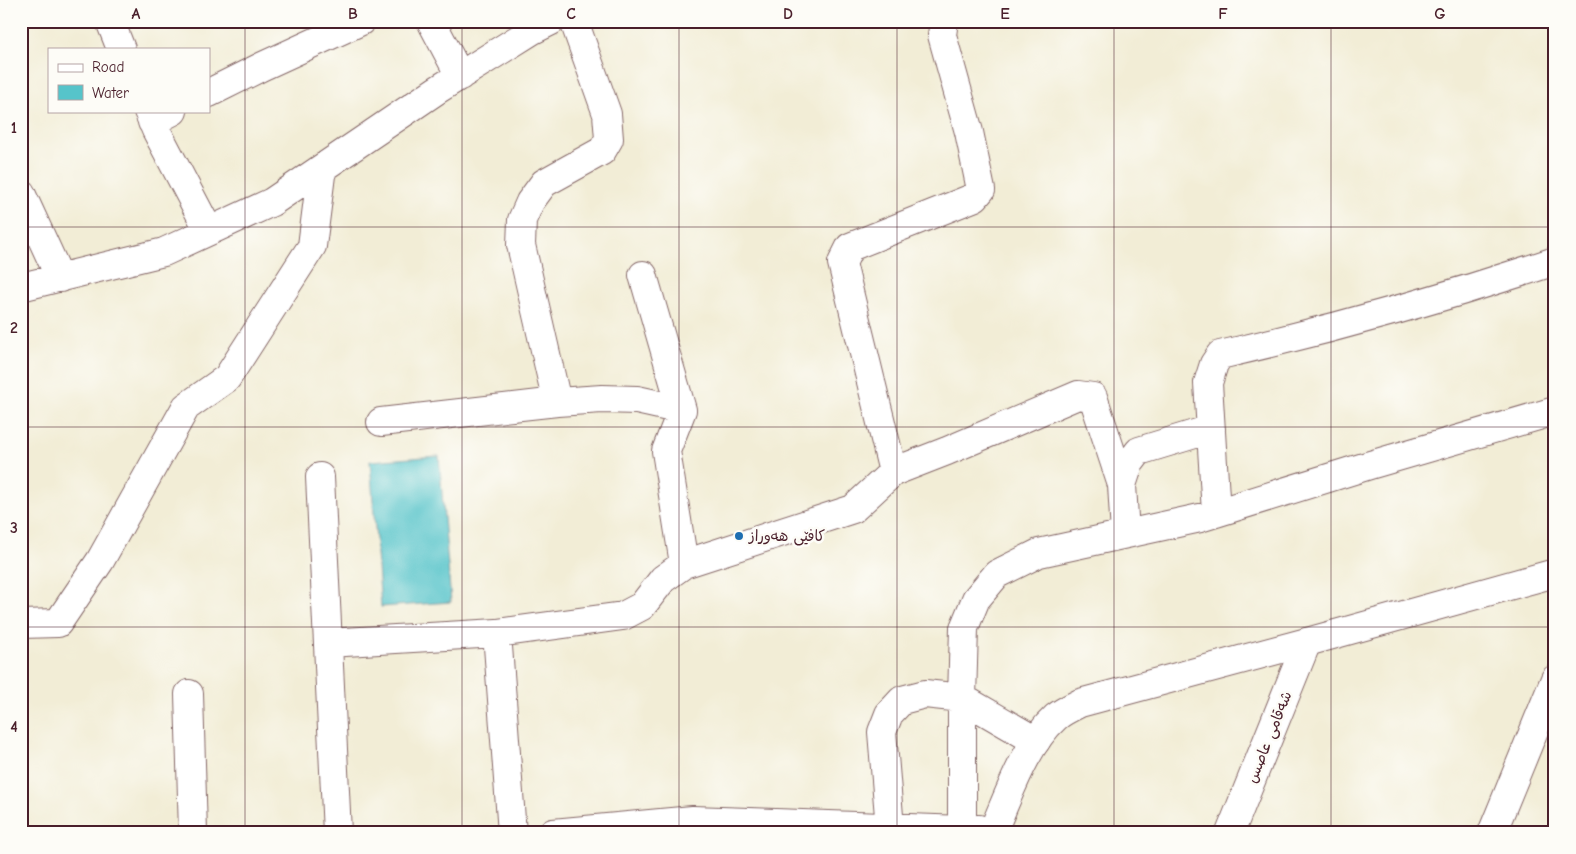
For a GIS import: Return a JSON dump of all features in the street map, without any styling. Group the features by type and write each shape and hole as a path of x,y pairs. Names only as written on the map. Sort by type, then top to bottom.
{"street":[{"path":"110,21 122,48"},
{"path":"210,92 361,21"},
{"path":"431,21 460,76"},
{"path":"21,287 164,252 272,202 460,76 533,30 551,21"},
{"path":"557,402 520,245 522,220 530,202 544,183 602,151 609,139 607,114 574,21"},
{"path":"893,472 842,264 850,247 975,197 981,190 969,132 942,35 944,21"},
{"path":"158,115 209,231"},
{"path":"21,624 58,622 100,561 186,407 228,378 312,246 321,175 324,167"},
{"path":"21,194 60,278"},
{"path":"1216,513 1208,383 1214,364 1220,355 1286,340 1486,284 1555,261"},
{"path":"643,274 682,410 666,451 684,564"},
{"path":"328,643 497,633 624,616 642,606 663,579 684,564 853,510 893,472 1078,395 1093,397 1122,485 1125,534"},
{"path":"381,422 602,398 638,400 682,410"},
{"path":"962,830 964,628 976,599 997,574 1040,553 1216,513 1370,465 1555,411"},
{"path":"1122,485 1129,464 1139,451 1211,429"},
{"path":"320,477 337,833"},
{"path":"553,833 694,827 993,830 1023,764 1036,741 1056,717 1080,703 1555,573"},
{"path":"497,633 512,833"},
{"name":"شه‌قامی عاصس","path":"1230,833 1307,642"},
{"path":"1492,833 1555,679"},
{"path":"189,694 193,833"},
{"path":"890,828 882,732 888,714 902,700 924,694 962,698 1036,741"}],"water":[{"path":"439,456 451,602 381,607 370,461"}],"place":[{"name":"کافێی هەوراز","path":"739,536"}]}
